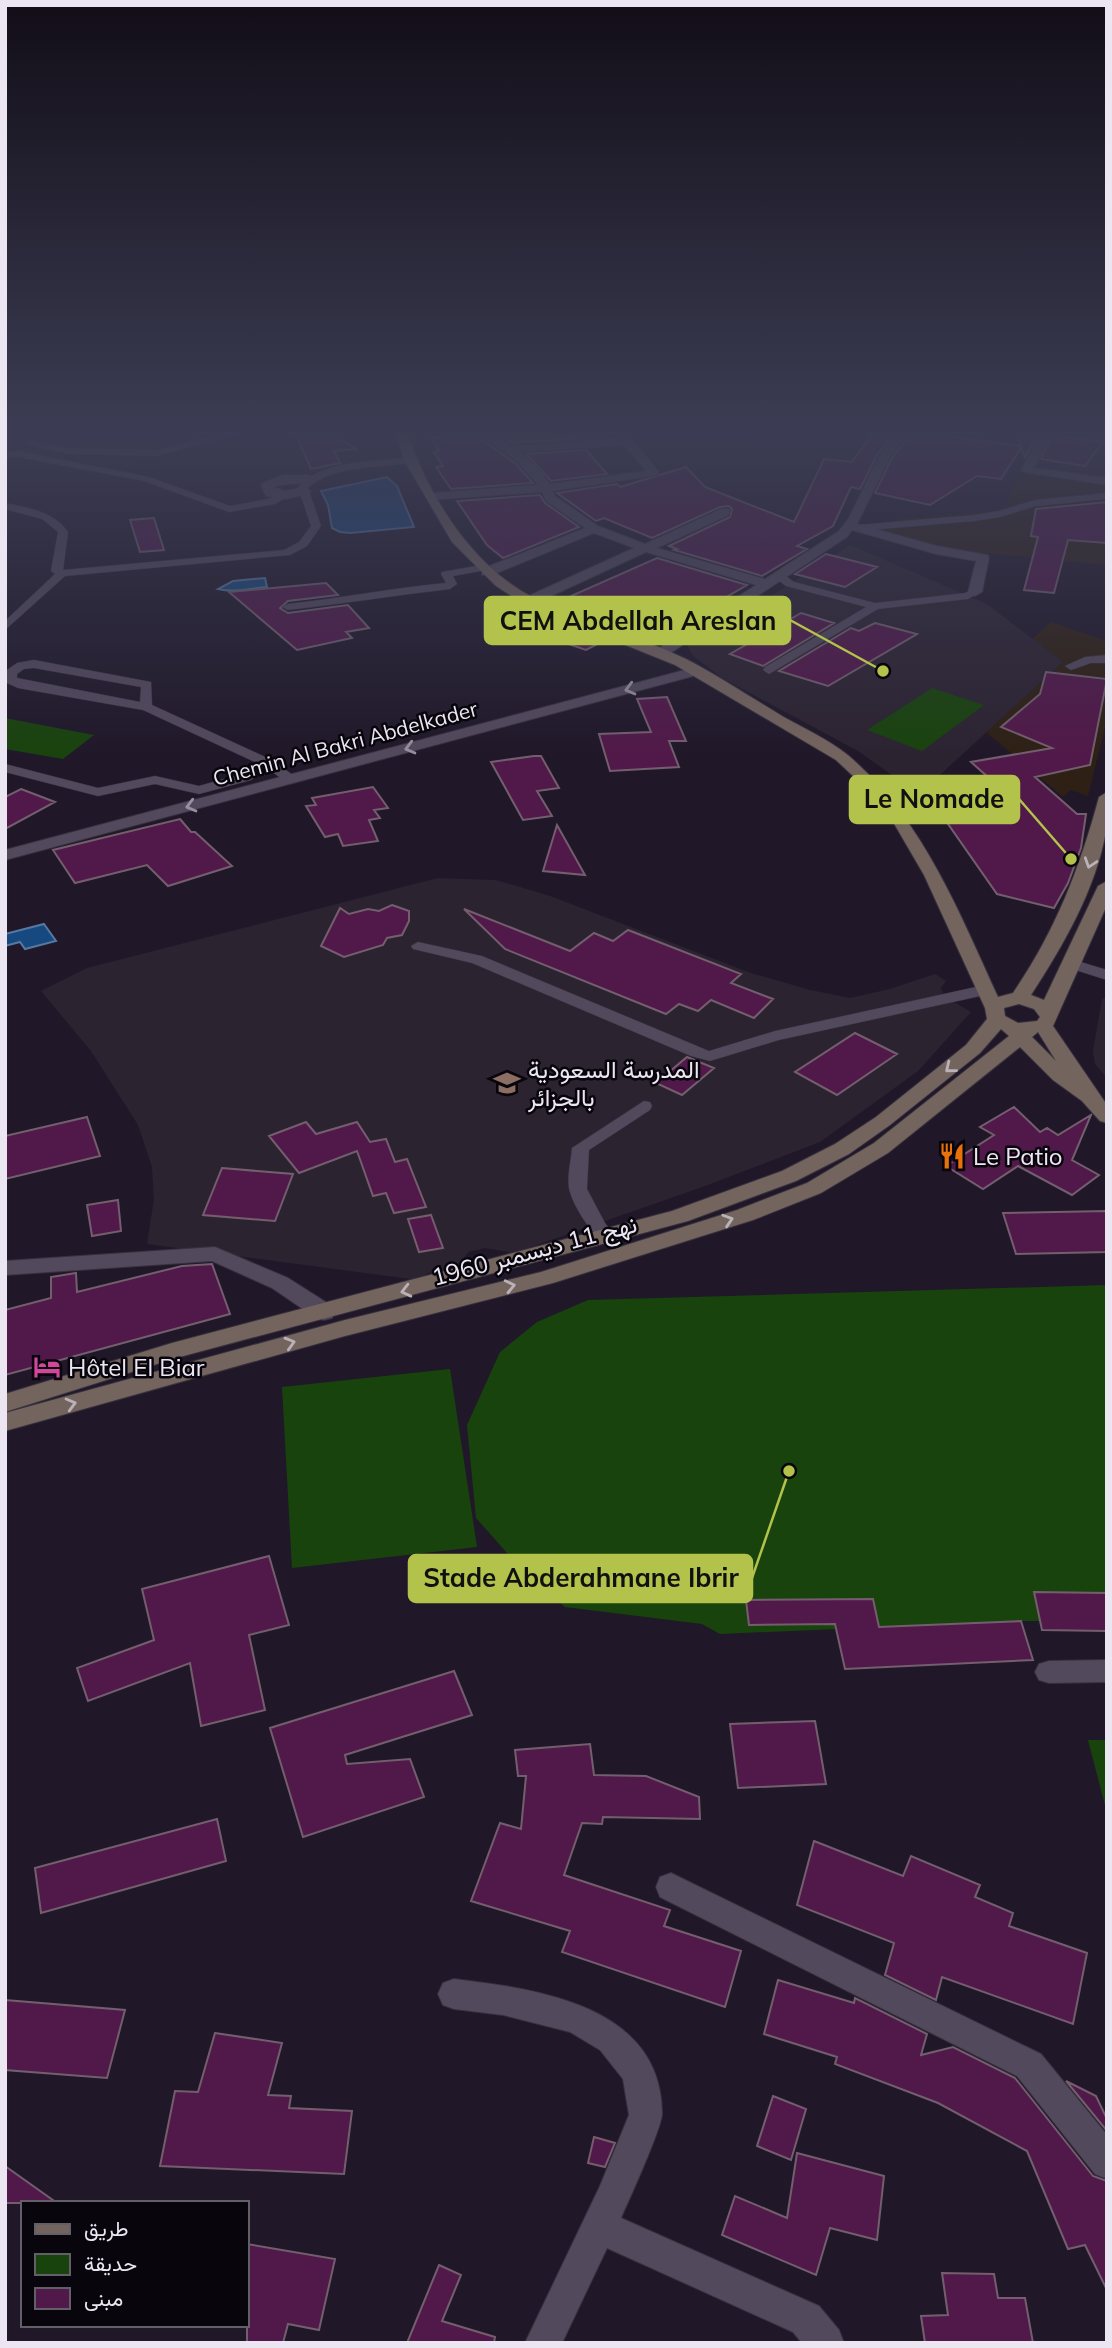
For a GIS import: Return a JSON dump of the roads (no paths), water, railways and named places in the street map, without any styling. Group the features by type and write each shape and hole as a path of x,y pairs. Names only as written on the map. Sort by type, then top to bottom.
{"main road":[{"path":"457,540 484,570 529,601 661,653 841,757 876,789 899,818 933,875 985,990 1020,1023"},
{"path":"1017,998 1057,941 1073,906 1094,849 1107,797"},
{"name":"نهج 11 ديسمبر 1960","path":"5,1422 345,1328 545,1278 745,1215 814,1188 872,1154 918,1121 1020,1023 1071,964 1107,886"},
{"path":"971,955 1017,998"},
{"path":"1020,1023 1037,1003 1017,998 1002,1001 1060,1076 1089,1097 1107,1117"},
{"name":"نهج 11 ديسمبر 1960","path":"5,1403 173,1351 680,1216 818,1163 883,1121 974,1049 991,1029 1020,1023"}],"street":[{"path":"484,570 566,540"},
{"path":"622,540 767,584"},
{"path":"529,601 664,540"},
{"path":"661,653 835,540"},
{"path":"899,540 936,550 983,558 975,592"},
{"name":"Chemin Al Bakri Abdelkader","path":"5,855 696,671"},
{"path":"5,1268 215,1254 280,1283 324,1312"},
{"path":"1049,1672 1107,1671"},
{"path":"671,1887 1029,2065 1107,2162"},
{"path":"454,1994 503,2000 576,2018 612,2039 638,2072 646,2115 599,2225 543,2343"},
{"path":"599,2225 806,2319 826,2343"}],"lane":[{"path":"61,540 55,571 62,573 286,553 306,540"},
{"path":"288,607 343,601 378,593 450,586 452,584 446,574 484,570"},
{"path":"5,627 62,573"},
{"path":"779,576 790,584 875,607 968,596 975,592"},
{"path":"769,670 875,607"},
{"path":"1071,666 1089,659 1107,659"},
{"path":"146,707 147,685 34,664 21,666 11,673 11,680 18,684 146,707 266,763 291,779"},
{"path":"5,768 98,792 140,781 155,780 188,789 211,788 246,777 266,763"},
{"path":"418,946 477,960 697,1053 710,1056 775,1036 985,990"},
{"path":"1071,964 1107,975"},
{"path":"607,1237 597,1226 578,1189 581,1148 644,1106"}],"water":[{"path":"265,578 267,587 218,589 233,581"},
{"path":"44,924 56,941 25,949 20,942 5,946 5,934"}],"place":[{"name":"CEM Abdellah Areslan","path":"883,671"},
{"name":"Le Nomade","path":"1071,859"},
{"name":"المدرسة السعودية بالجزائر","path":"507,1083"},
{"name":"Le Patio","path":"952,1156"},
{"name":"Hôtel El Biar","path":"47,1367"},
{"name":"Stade Abderahmane Ibrir","path":"789,1471"}]}
